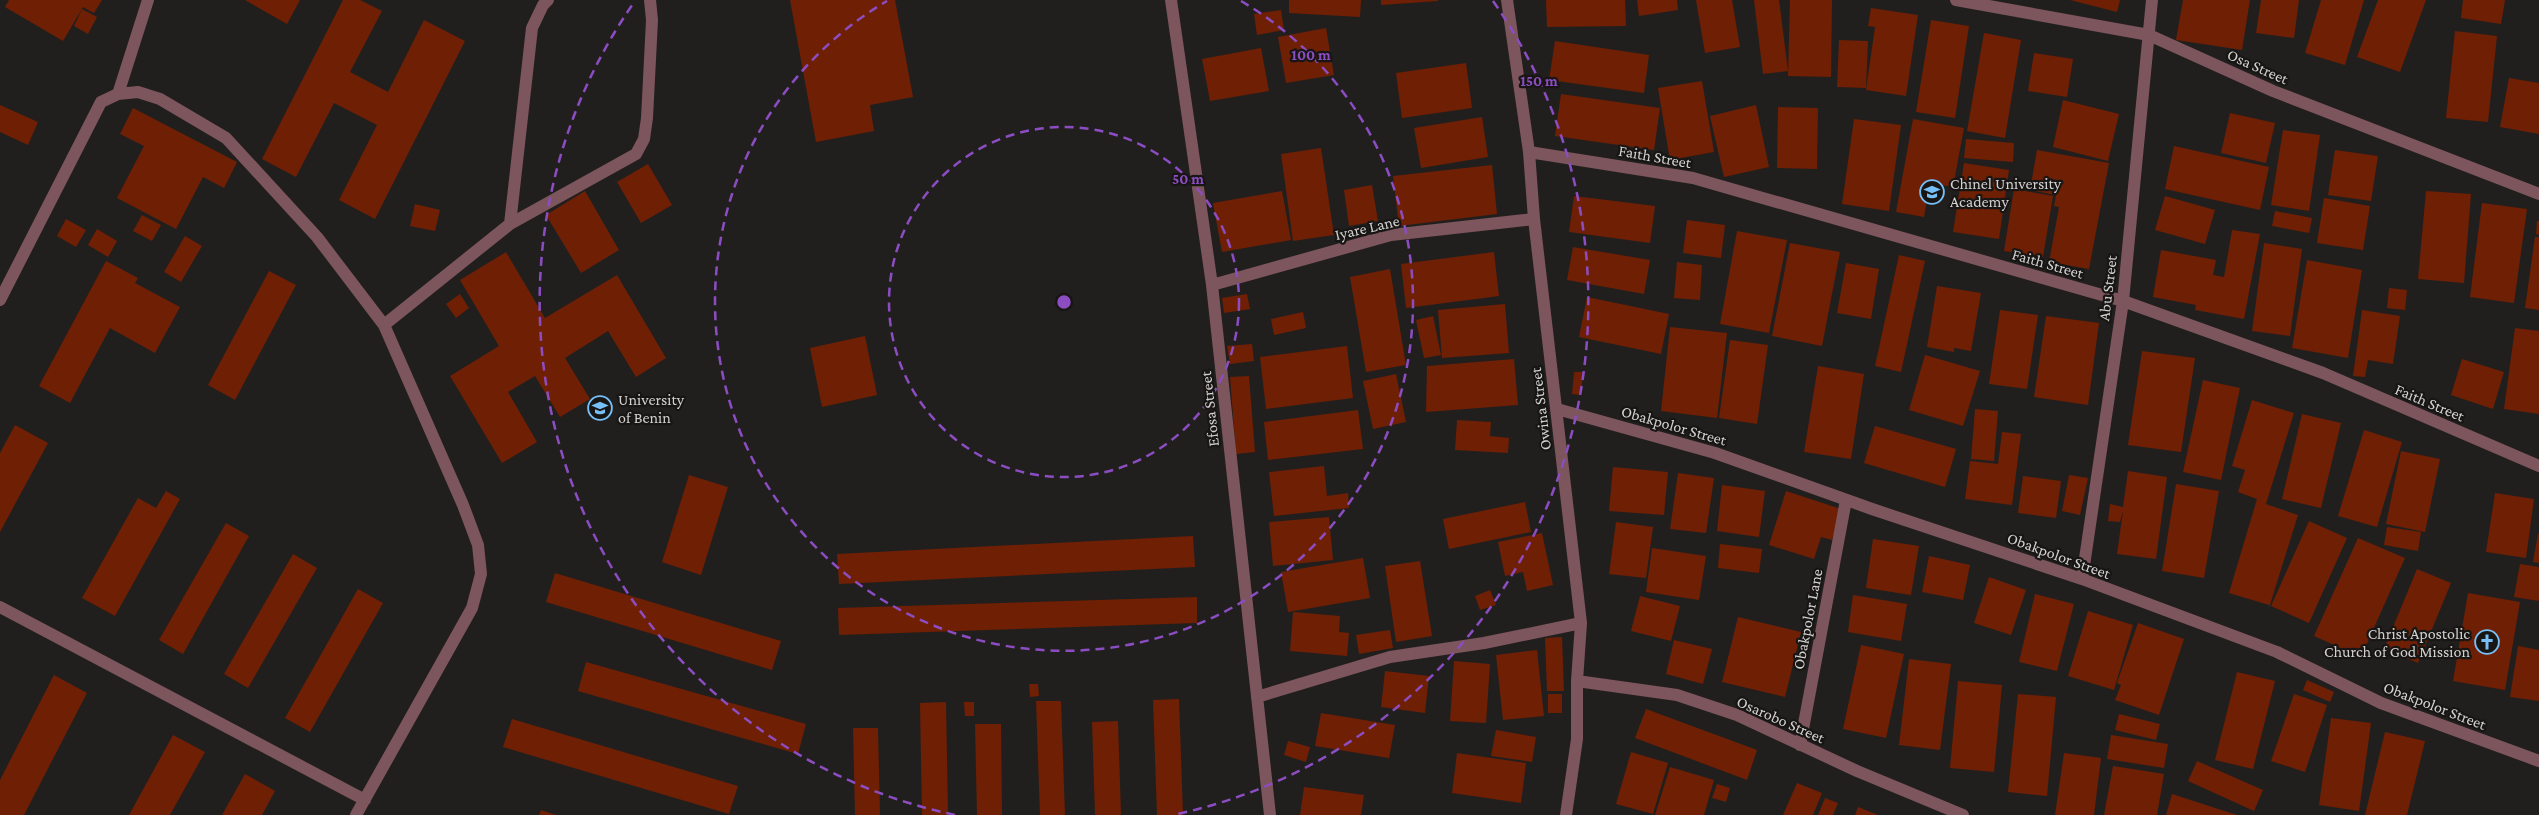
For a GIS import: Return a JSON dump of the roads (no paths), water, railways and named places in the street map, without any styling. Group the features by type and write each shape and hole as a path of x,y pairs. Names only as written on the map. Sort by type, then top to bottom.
{"street":[{"path":"118,94 148,0"},
{"path":"510,224 532,28 543,5 548,0"},
{"path":"384,324 510,224 636,154 644,140 647,118 652,20 650,0"},
{"name":"Efosa Street","path":"1171,0 1212,285 1270,815"},
{"name":"Owina Street","path":"1508,0 1529,152 1534,219 1581,623 1577,682 1577,739 1566,815"},
{"name":"Osa Street","path":"1956,0 2149,35 2273,91 2539,194"},
{"name":"Abu Street","path":"2082,579 2123,301 2152,0"},
{"path":"0,300 101,102 118,94 138,92 160,99 226,138 317,237 384,324 463,504 478,545 481,574 472,608 356,815"},
{"name":"Faith Street","path":"1529,152 1693,178 2123,301 2323,373 2539,466"},
{"name":"Iyare Lane","path":"1212,285 1391,235 1534,219"},
{"name":"Obakpolor Street","path":"1557,409 1715,453 1846,500 2082,579 2277,652 2381,703 2539,761"},
{"name":"Obakpolor Lane","path":"1800,744 1846,500"},
{"path":"0,607 365,800"},
{"path":"1257,697 1390,658 1581,623"},
{"name":"Osarobo Street","path":"1577,682 1639,688 1677,695 1738,715 1857,771 1963,815"}],"place":[{"name":"Chinel University Academy","path":"1932,192"},
{"name":"University of Benin","path":"600,408"},
{"name":"Christ Apostolic Church of God Mission","path":"2487,642"}]}
